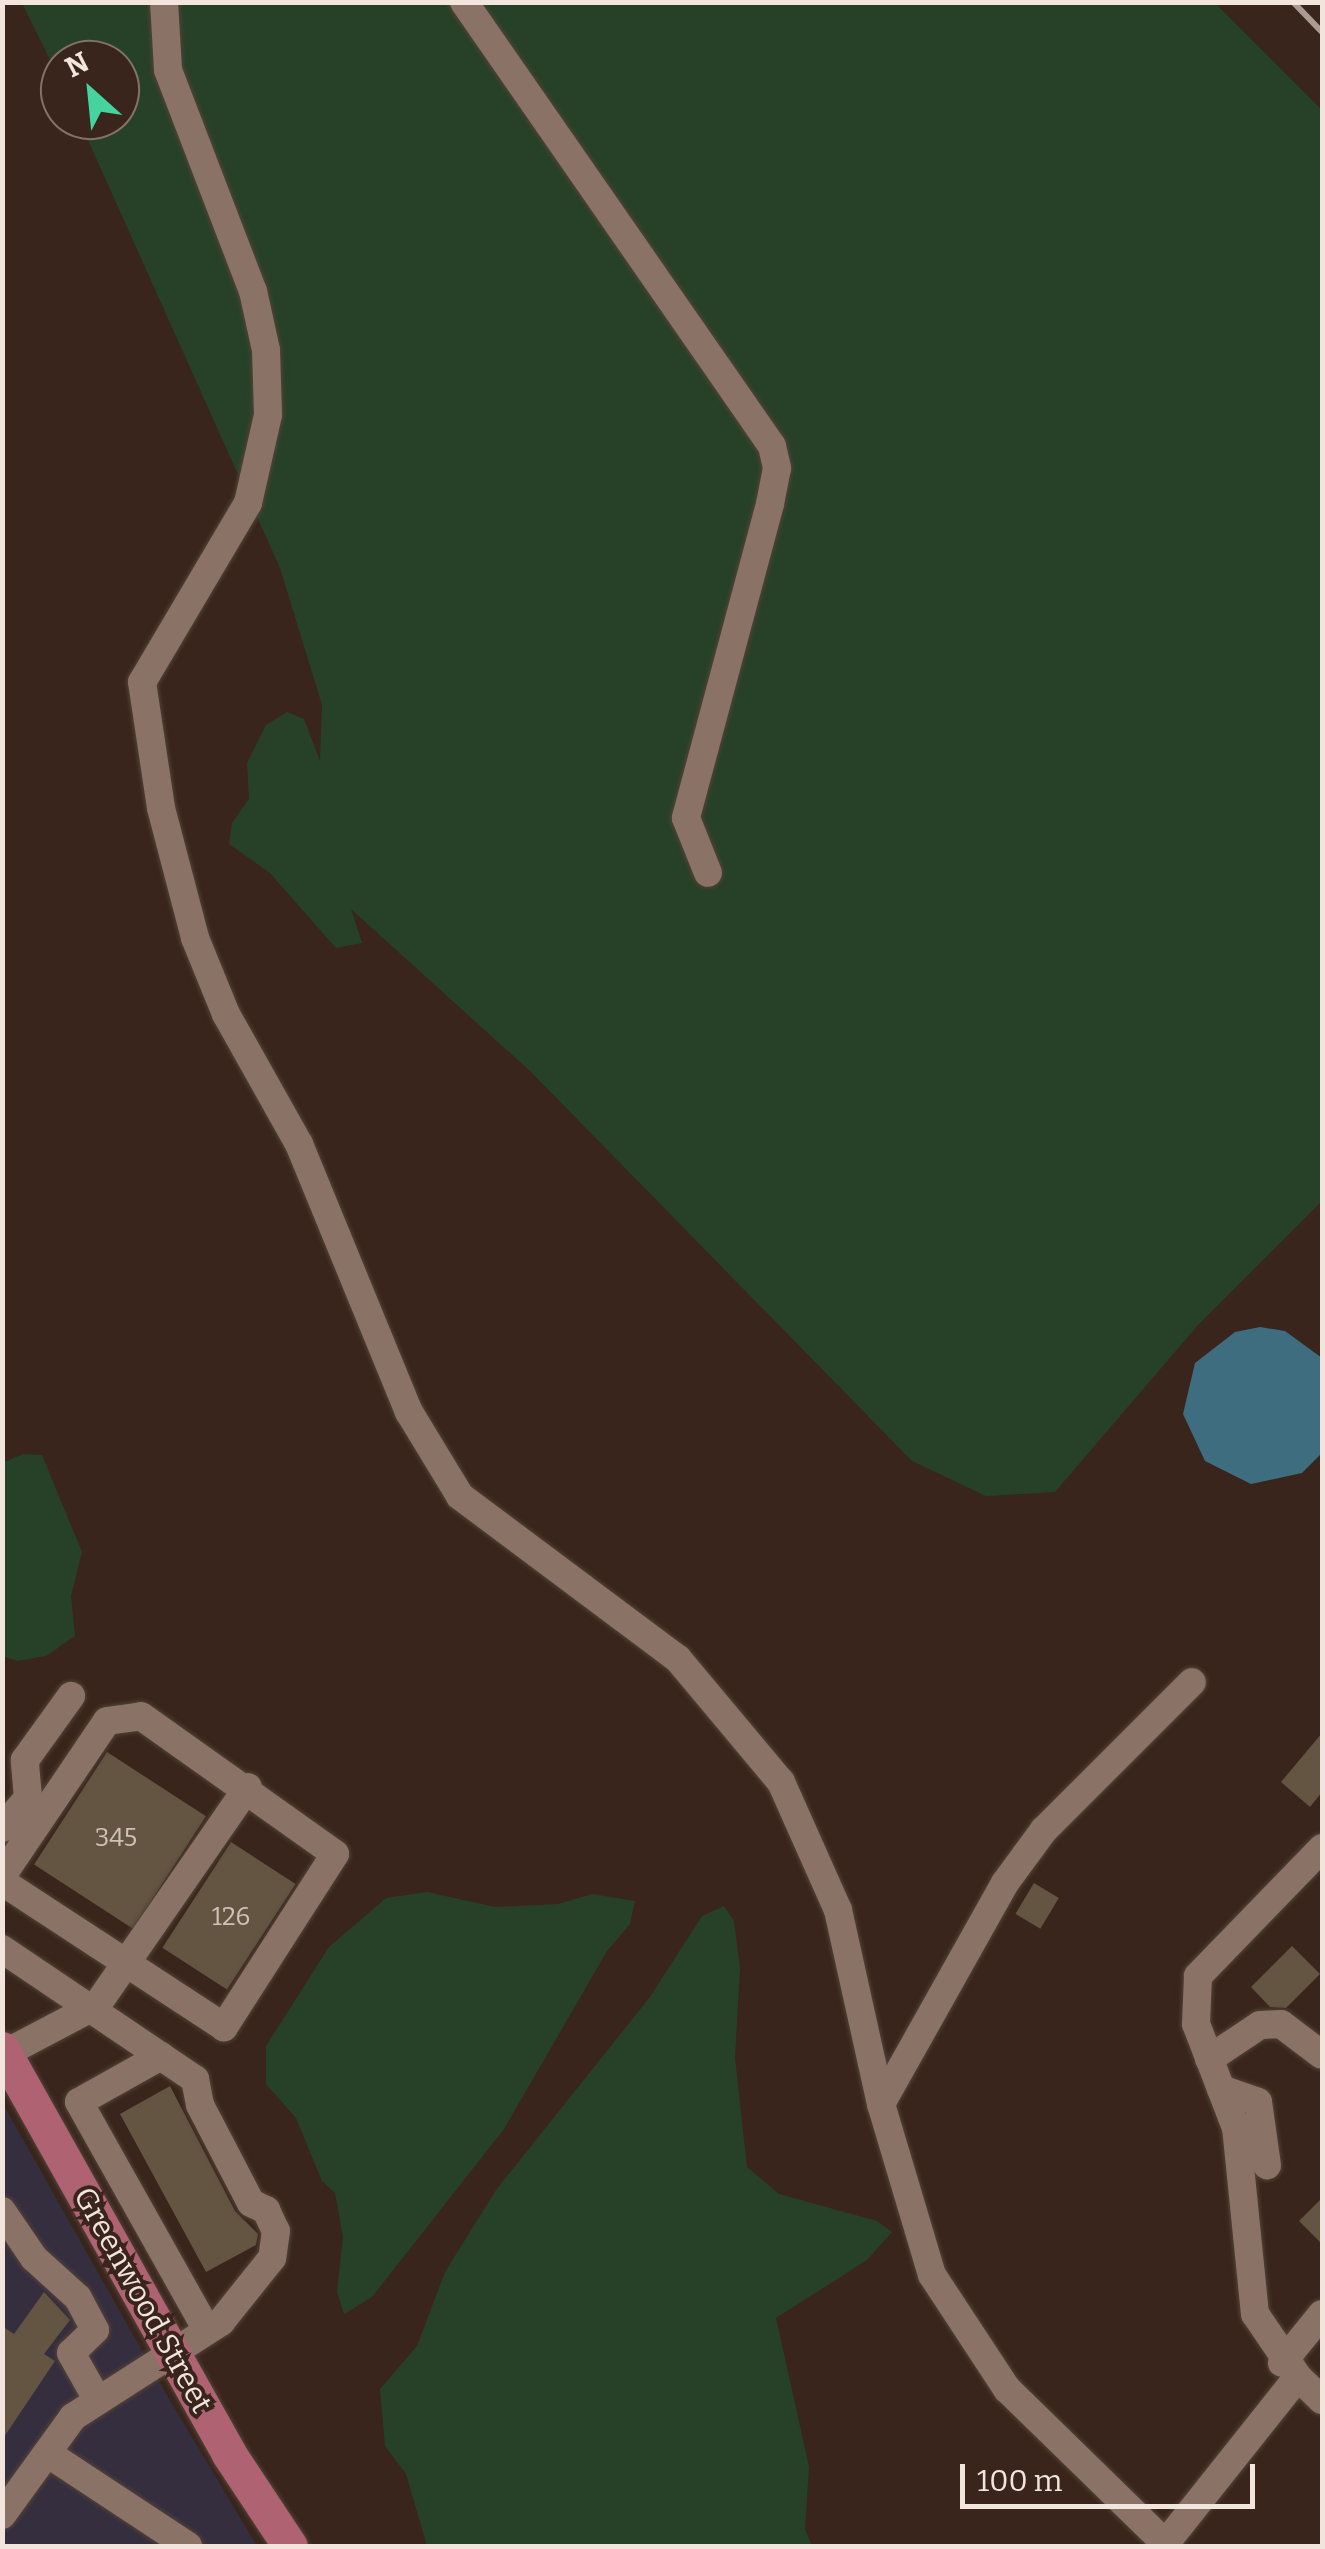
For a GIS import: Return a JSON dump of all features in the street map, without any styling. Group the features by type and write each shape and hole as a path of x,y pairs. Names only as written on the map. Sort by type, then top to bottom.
{"main road":[{"name":"Greenwood Street","path":"3,2052 173,2353 290,2546"}],"lane":[{"path":"164,2 168,70 253,291 266,350 268,415 248,503 142,682 161,808 195,938 226,1014 299,1144 409,1412 460,1496 678,1659 782,1782 838,1910 882,2104 932,2275 1007,2389 1166,2545 1290,2370 1322,2314"},
{"path":"464,2 772,446 778,468 770,504 686,818 708,873"},
{"path":"882,2104 1006,1882 1044,1830 1192,1682"},
{"path":"2,1828 28,1798 25,1760 70,1696"},
{"path":"141,1716 248,1787 335,1854 224,2027 2,1879 107,1721 141,1716"},
{"path":"3,2052 89,2010 248,1787"},
{"path":"1322,1848 1198,1976 1196,2024 1236,2128 1254,2314 1290,2370 1322,2400"},
{"path":"2,1948 196,2079 200,2105 251,2203 266,2210 276,2231 272,2258 207,2330 73,2417 2,2515"},
{"path":"1209,2059 1260,2025 1281,2024 1322,2055"},
{"path":"161,2056 79,2102 207,2330"},
{"path":"1221,2089 1258,2102 1267,2165"},
{"path":"2,2211 34,2258 78,2298 96,2330 71,2353 98,2401"},
{"path":"1254,2314 1269,2278 1266,2248"},
{"path":"47,2453 188,2546"}],"shaded area":[{"path":"2,2102 171,2402 257,2546 3,2546"}],"green space":[{"path":"22,3 1215,3 1322,110 1322,1201 1198,1325 1055,1492 986,1496 912,1461 530,1071 351,909 362,943 336,948 270,873 229,844 232,823 249,799 247,763 266,725 287,712 304,719 320,761 322,705 280,568 88,140 140,140 140,40 40,40"},
{"path":"23,1454 42,1455 82,1552 71,1596 75,1636 46,1656 17,1661 3,1656 2,1463"},
{"path":"427,1892 495,1907 558,1904 592,1894 635,1901 630,1924 607,1951 504,2129 372,2297 344,2314 337,2292 343,2237 335,2193 322,2181 296,2118 266,2084 266,2046 329,1947 386,1898"},
{"path":"724,1906 734,1921 740,1968 735,2058 747,2167 779,2194 877,2221 892,2232 867,2260 776,2318 809,2467 805,2529 812,2546 427,2546 406,2474 385,2446 380,2389 417,2346 445,2272 496,2190 650,1997 702,1916"}],"water":[{"path":"1260,1327 1285,1331 1322,1358 1322,1453 1302,1473 1251,1484 1205,1461 1183,1414 1195,1363 1235,1332"}],"building":[{"path":"1322,1733 1322,1792 1310,1807 1281,1782"},
{"path":"107,1752 206,1816 133,1929 34,1864"},
{"path":"231,1842 296,1884 227,1990 162,1948"},
{"path":"1034,1883 1059,1898 1040,1929 1015,1914"},
{"path":"1292,1946 1320,1974 1286,2008 1270,2007 1251,1987"},
{"path":"170,2086 235,2211 258,2234 256,2245 206,2272 120,2114"},
{"path":"1322,2198 1322,2244 1299,2221"},
{"path":"44,2292 70,2320 44,2354 55,2361 2,2440 2,2326 14,2334"}],"railway":[{"path":"1293,2 1322,32"}]}
